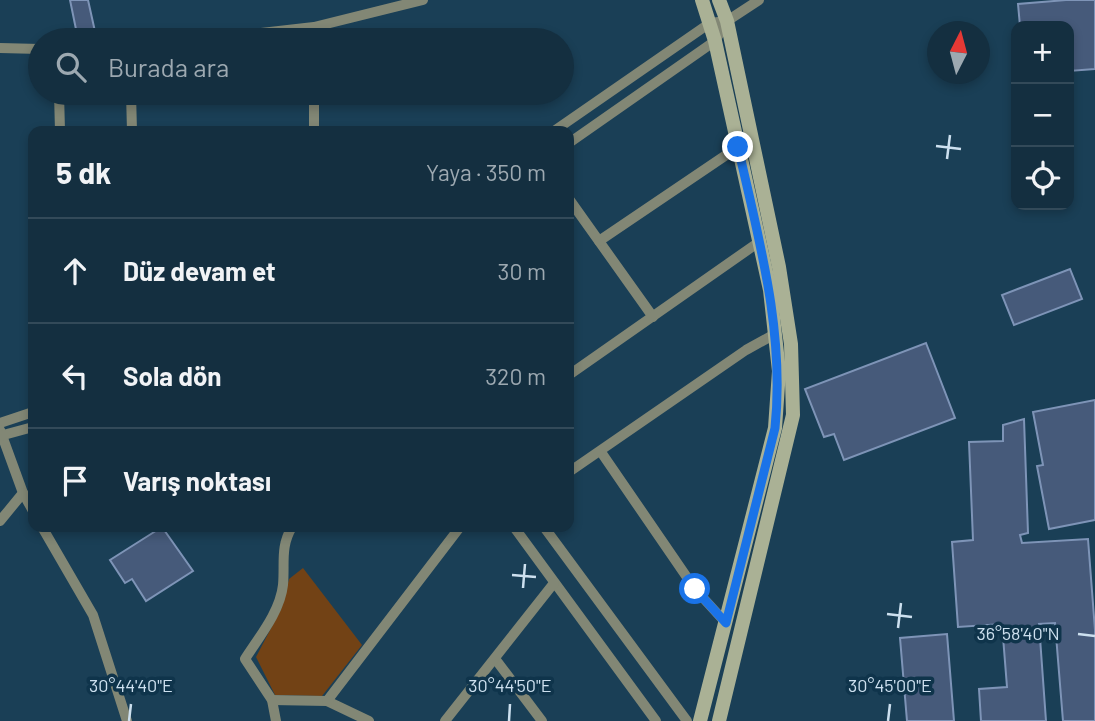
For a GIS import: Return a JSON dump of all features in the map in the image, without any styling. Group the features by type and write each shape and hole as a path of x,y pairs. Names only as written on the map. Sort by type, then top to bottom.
{"street":[{"path":"298,28 424,0"},
{"path":"700,721 775,428 779,371 770,290 715,41 702,0"},
{"path":"719,0 727,21 779,267 791,345 793,415 719,721"},
{"path":"574,140 715,41 727,21 759,0"},
{"path":"562,126 710,23 727,21"},
{"path":"0,48 28,49"},
{"path":"59,105 60,126"},
{"path":"131,105 132,126"},
{"path":"314,105 314,126"},
{"path":"599,241 738,147"},
{"path":"574,206 653,317"},
{"path":"574,372 759,242"},
{"path":"574,469 746,350 775,334"},
{"path":"0,431 28,415"},
{"path":"0,431 28,428"},
{"path":"0,431 28,502"},
{"path":"601,452 695,589 726,623"},
{"path":"0,521 23,494"},
{"path":"45,532 93,615 127,721"},
{"path":"276,721 272,700 245,659 274,612 283,586 281,553 290,532"},
{"path":"327,701 456,532"},
{"path":"518,532 656,721"},
{"path":"548,532 687,721"},
{"path":"445,721 496,660 554,583"},
{"path":"496,660 542,721"},
{"path":"272,700 327,701 369,721"}],"shaded area":[{"path":"303,568 362,645 322,696 275,695 256,657 281,609 289,579"}],"building":[{"path":"70,0 88,0 94,28 76,28"},
{"path":"1095,0 1095,69 1074,71 1074,21 1020,21 1018,4"},
{"path":"1070,269 1082,299 1014,325 1002,295"},
{"path":"926,343 955,418 844,460 834,434 824,437 805,389"},
{"path":"1095,400 1095,520 1049,529 1037,466 1043,465 1033,412"},
{"path":"1024,419 1028,533 1020,535 1022,543 1088,539 1095,630 1095,721 1063,721 1055,623 1039,624 1046,721 981,721 979,689 1007,687 1002,624 958,627 952,542 973,540 969,442 1003,441 1003,425"},
{"path":"154,532 166,532 193,571 146,601 132,579 125,583 110,560"},
{"path":"947,634 954,721 907,721 900,638"}],"route":[{"path":"695,589 726,623 775,428 779,371 770,290 738,147"}]}
